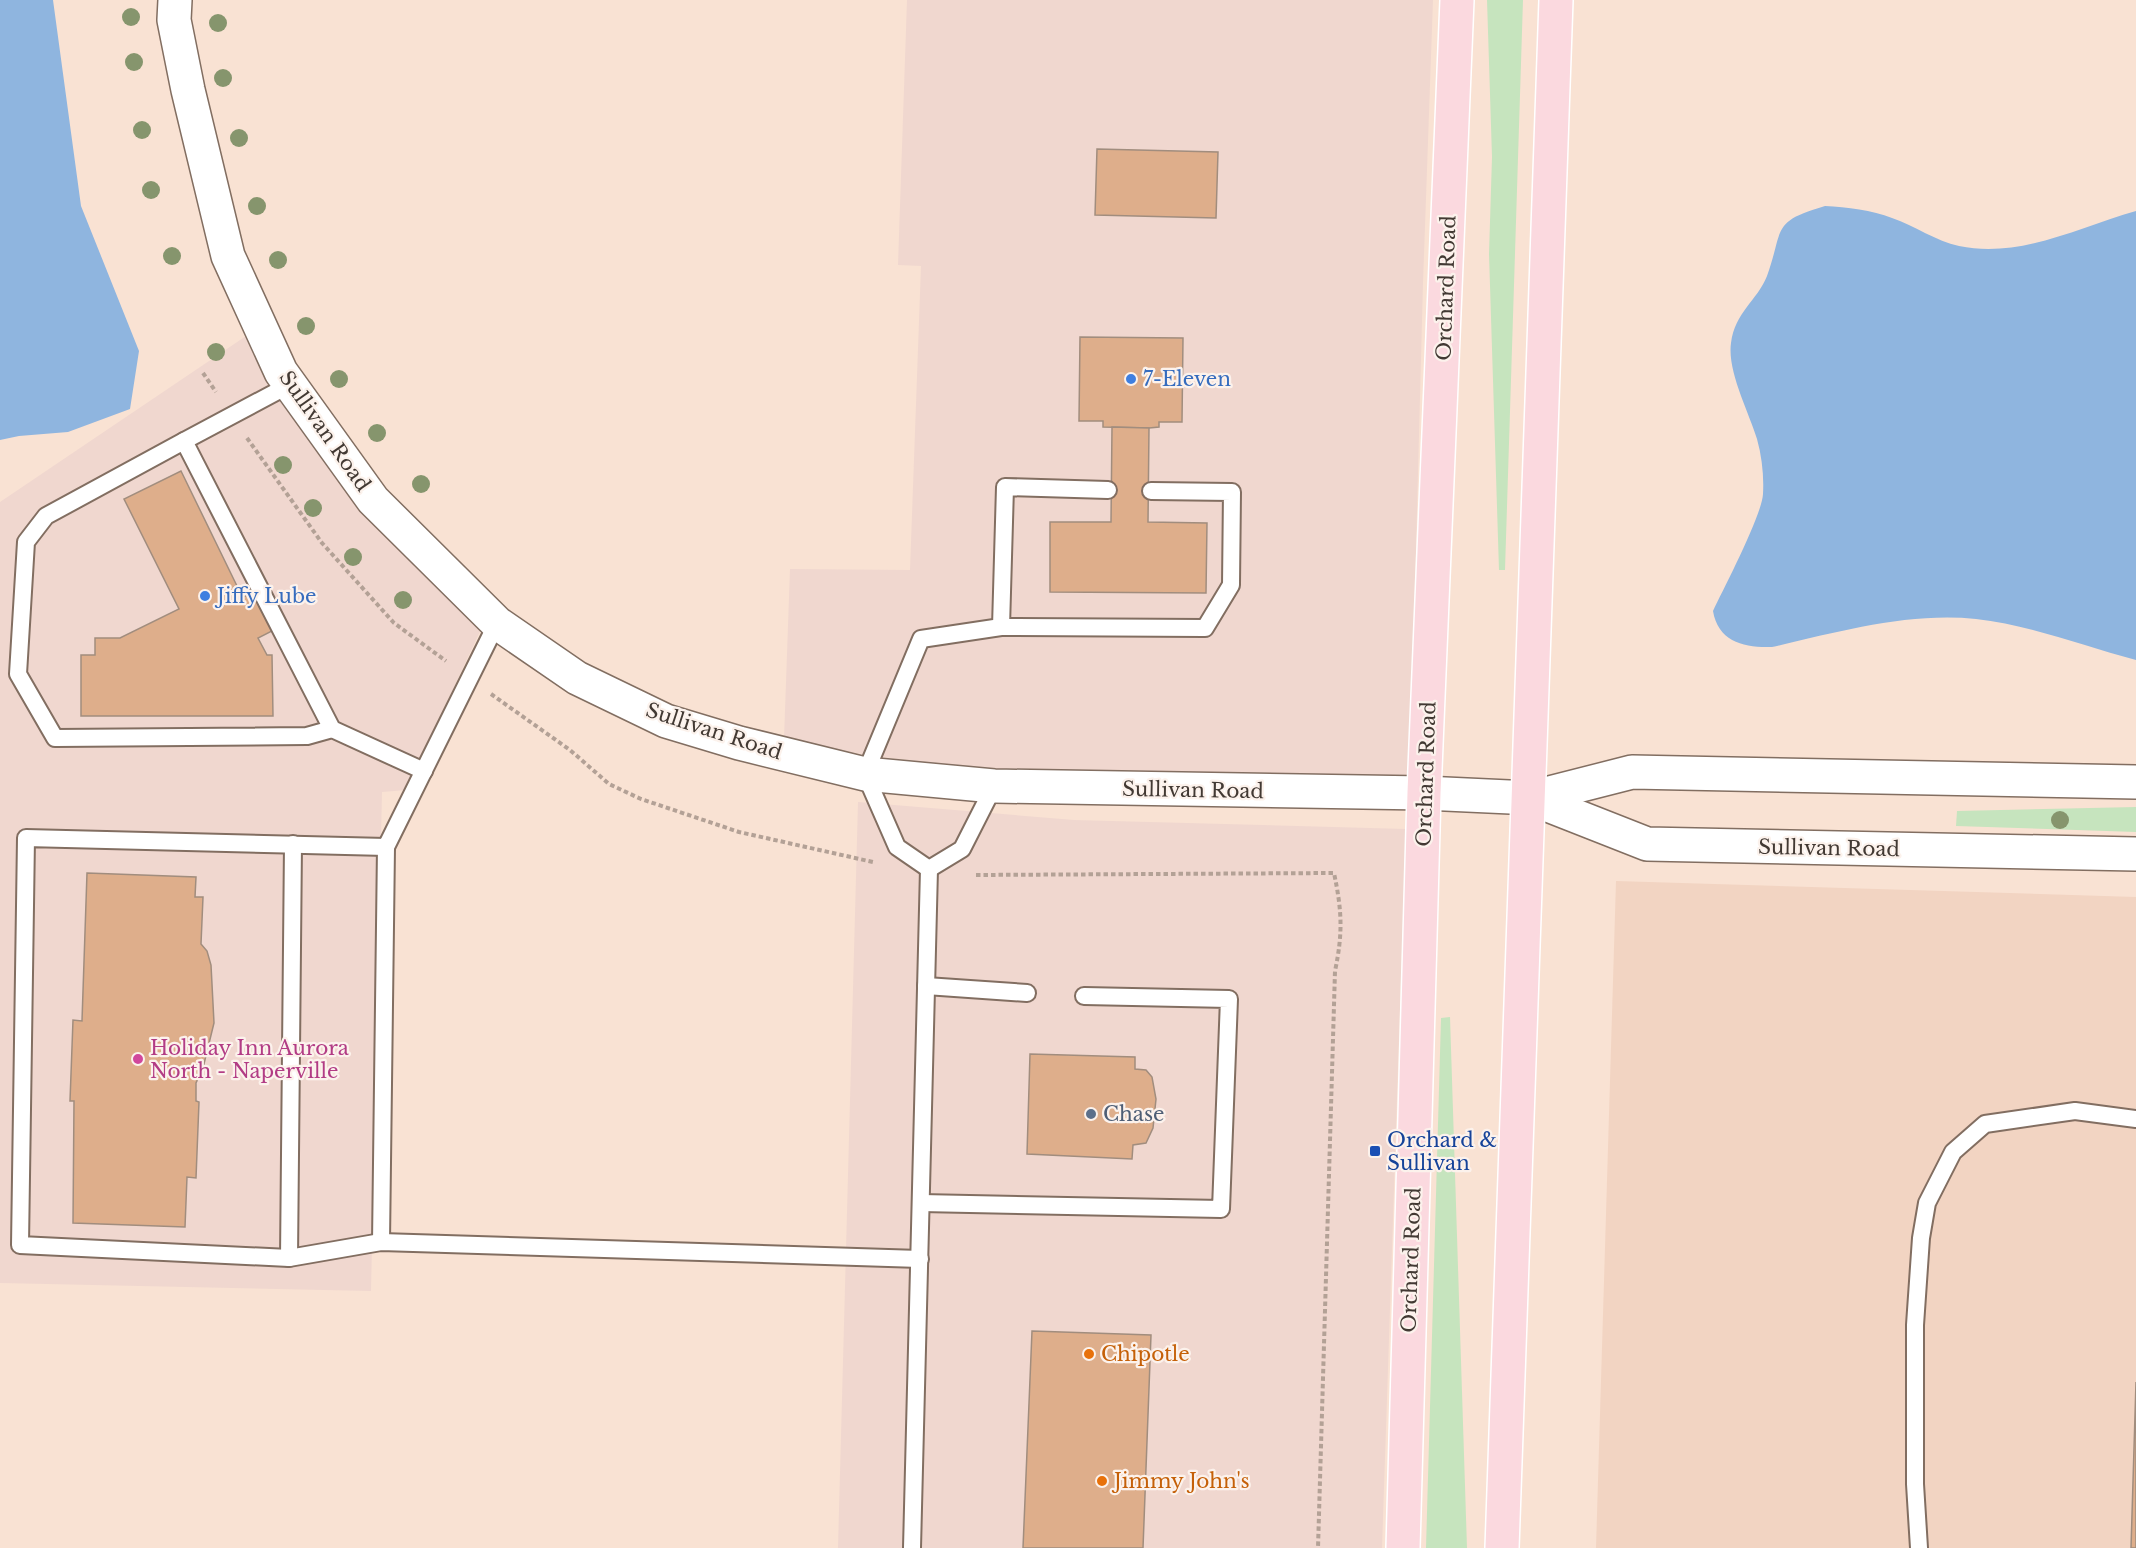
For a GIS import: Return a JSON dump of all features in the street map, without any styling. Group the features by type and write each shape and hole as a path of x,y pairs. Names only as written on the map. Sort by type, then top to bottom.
{"main road":[{"name":"Orchard Road","path":"1403,1548 1424,793 1457,0"},
{"path":"1502,1548 1530,798 1556,0"}],"street":[{"name":"Sullivan Road","path":"175,0 174,20 188,90 228,256 281,372 373,500 496,623 577,678 666,721 739,743 865,774 994,786 1424,793 1530,798 1632,772 2136,782"},
{"name":"Sullivan Road","path":"1530,798 1647,844 2136,854"}],"lane":[{"path":"291,384 46,516 26,542 18,674 55,738 306,736 332,729"},
{"path":"184,441 332,729 424,771"},
{"path":"1001,627 1005,488 1108,490"},
{"path":"929,869 897,847 865,774 921,639 1001,627 1205,628 1231,585 1233,492 1151,491"},
{"path":"381,1242 386,847 496,623"},
{"path":"929,869 962,849 994,786"},
{"path":"386,847 26,837 20,1245 289,1258 381,1242 920,1259"},
{"path":"289,1258 293,844"},
{"path":"912,1548 929,869"},
{"path":"926,986 1028,993"},
{"path":"921,1203 1221,1209 1229,999 1084,996"},
{"path":"1919,1548 1915,1484 1915,1325 1921,1238 1927,1203 1953,1152 1985,1124 2076,1111 2136,1119"}],"path":[{"path":"1318,1548 1335,971 1342,936 1341,906 1334,873"}],"shaded area":[{"path":"907,0 1433,0 1410,777 996,770 872,756 784,739 790,569 910,570 921,266 898,265"},
{"path":"252,332 484,623 406,790 382,792 371,1291 0,1283 0,502"},
{"path":"858,802 1074,820 1406,829 1382,1548 838,1548"},
{"path":"1616,881 2136,897 2136,1548 1596,1548"}],"green space":[{"path":"1487,0 1523,0 1505,570 1499,570 1489,254 1492,157"},
{"path":"2136,807 2136,832 1956,826 1957,811"},
{"path":"1450,1017 1467,1548 1426,1548 1441,1018"}],"water":[{"path":"0,0 53,0 81,206 139,351 130,409 68,432 0,440"},
{"path":"1825,206 1876,213 1901,221 1950,244 1982,249 2027,245 2136,211 2136,660 2036,631 1976,619 1925,618 1899,621 1772,647 1752,646 1734,641 1721,630 1713,611 1750,534 1763,494 1759,446 1732,366 1733,332 1763,285 1782,229 1795,217"}],"building":[{"path":"1097,149 1218,152 1216,218 1095,215"},
{"name":"7-Eleven","path":"1080,337 1183,338 1182,422 1159,422 1159,427 1149,428 1103,427 1103,421 1079,421"},
{"name":"7-Eleven","path":"1112,427 1149,428 1148,522 1207,523 1206,593 1050,592 1050,522 1111,522"},
{"name":"Jiffy Lube","path":"181,471 237,586 234,587 239,599 254,592 272,631 258,638 267,655 272,655 273,716 81,716 81,655 95,655 95,638 120,638 179,609 124,499"},
{"name":"Holiday Inn Aurora North - Naperville","path":"87,873 196,877 195,897 203,897 201,944 207,951 211,965 214,1023 203,1068 196,1083 196,1101 199,1102 196,1178 187,1177 185,1227 73,1223 74,1101 70,1101 73,1020 82,1021"},
{"name":"Chase","path":"1030,1054 1135,1057 1135,1069 1146,1070 1152,1077 1156,1099 1153,1128 1146,1143 1133,1145 1132,1159 1027,1154"},
{"path":"1032,1331 1151,1335 1143,1548 1023,1548"},
{"path":"2136,1382 2136,1548 2131,1548"}],"place":[{"name":"7-Eleven","path":"1131,379"},
{"name":"Jiffy Lube","path":"205,596"},
{"name":"Holiday Inn Aurora North - Naperville","path":"138,1059"},
{"name":"Chase","path":"1091,1114"},
{"name":"Orchard & Sullivan","path":"1375,1151"},
{"name":"Chipotle","path":"1089,1354"},
{"name":"Jimmy John's","path":"1102,1481"}]}
